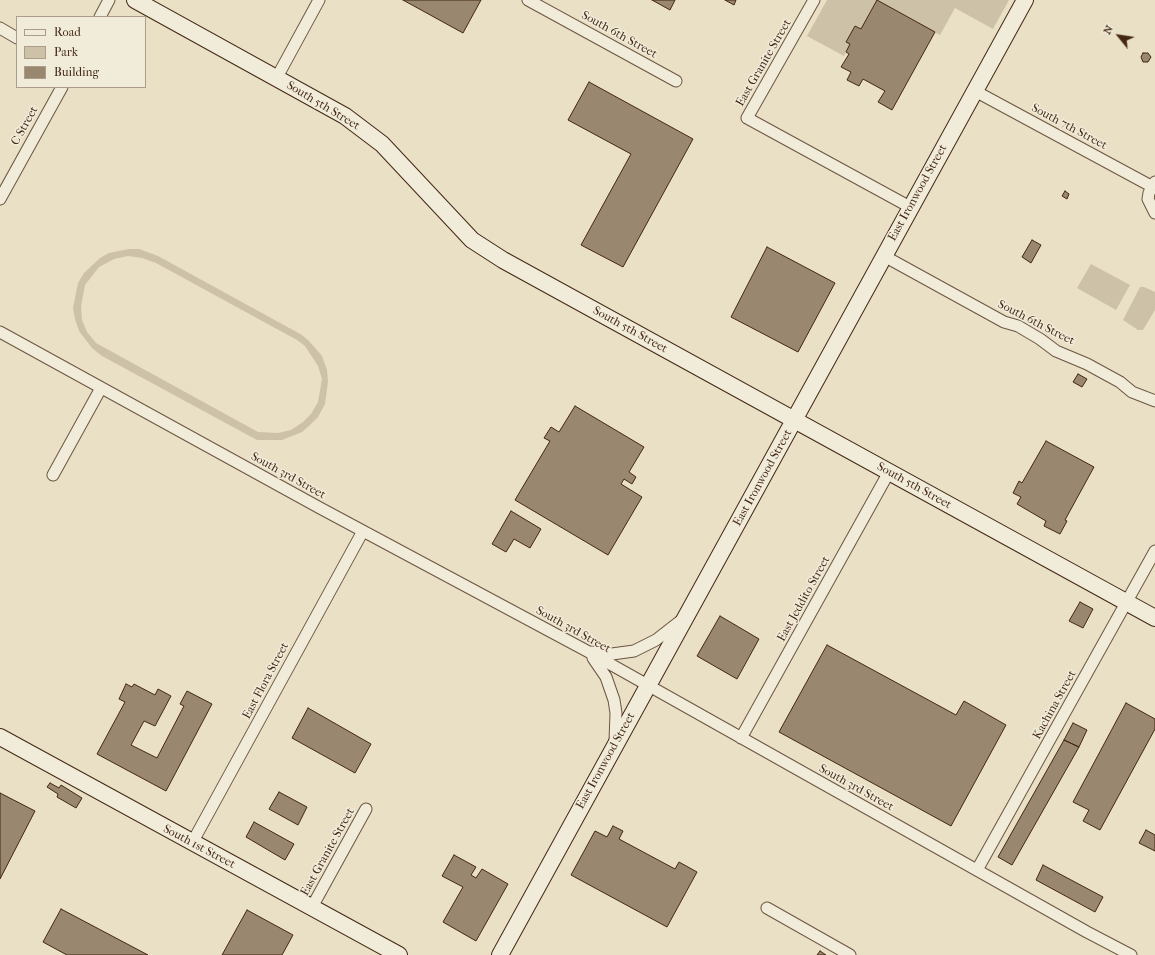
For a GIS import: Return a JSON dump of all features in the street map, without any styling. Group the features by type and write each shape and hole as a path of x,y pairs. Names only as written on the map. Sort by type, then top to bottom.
{"street":[{"path":"101,16 109,0"},
{"name":"South 5th Street","path":"135,0 345,116 382,144 472,240 503,260 1155,618"},
{"path":"276,78 319,0"},
{"name":"South 6th Street","path":"528,0 676,82"},
{"name":"East Granite Street","path":"814,0 747,118 910,207"},
{"name":"East Ironwood Street","path":"500,955 1025,0"},
{"path":"0,28 16,37"},
{"name":"C Street","path":"0,199 61,88"},
{"name":"South 7th Street","path":"975,91 1153,184 1148,199 1155,213"},
{"name":"South 6th Street","path":"884,256 1004,322 1018,326 1040,339 1056,351 1087,364 1120,382 1132,392 1155,401"},
{"name":"South 3rd Street","path":"0,332 362,531 587,652 1087,932 1131,955"},
{"path":"53,475 101,388"},
{"name":"East Jeddito Street","path":"741,738 889,472"},
{"name":"East Flora Street","path":"192,843 362,531"},
{"name":"Kachina Street","path":"977,870 1155,552"},
{"path":"587,652 612,654 634,651 656,640 687,615"},
{"path":"587,652 600,666 610,688 616,713 615,746"},
{"name":"South 1st Street","path":"0,737 399,955"},
{"name":"East Granite Street","path":"312,907 366,809"},
{"path":"767,908 850,955"}],"green space":[{"path":"827,0 877,0 861,29 855,26 846,42 850,44 844,56 807,36"},
{"path":"877,0 1009,0 993,29 955,8 940,35"},
{"path":"129,249 139,249 158,256 302,335 322,356 327,370 328,382 325,404 318,417 302,432 282,440 257,440 102,356 92,348 79,331 73,308 78,283 84,273 100,258 109,253","holes":["128,256 142,258 156,263 297,340 305,346 318,366 322,379 318,402 311,414 303,422 291,430 278,433 258,432 96,343 87,332 82,320 81,306 85,285 99,267 114,259"]},
{"path":"1091,264 1130,285 1116,310 1077,288"},
{"path":"1140,287 1144,287 1155,292 1155,310 1143,330 1138,330 1123,320"}],"building":[{"path":"403,0 481,0 463,33"},
{"path":"652,0 675,0 670,10"},
{"path":"725,0 736,0 734,5"},
{"path":"877,0 935,32 892,110 878,102 885,91 863,79 859,86 847,80 851,72 841,67 849,54 846,52 850,44 846,42 855,26 861,29"},
{"path":"1143,53 1148,53 1151,57 1148,62 1143,62 1141,57"},
{"path":"589,82 693,139 623,267 581,245 631,154 568,120"},
{"path":"1065,191 1069,194 1067,199 1062,196"},
{"path":"1032,240 1041,245 1031,263 1022,257"},
{"path":"767,247 835,283 798,352 731,317"},
{"path":"1078,374 1087,379 1082,387 1073,382"},
{"path":"575,406 644,447 629,472 636,477 632,484 624,479 621,484 642,497 608,555 515,500 550,441 544,438 551,427 559,432"},
{"path":"1046,441 1094,467 1065,520 1067,521 1060,534 1044,526 1046,521 1017,504 1021,497 1013,493 1019,481 1022,483"},
{"path":"511,511 541,529 530,548 514,539 506,552 492,544"},
{"path":"1080,602 1093,609 1083,628 1069,621"},
{"path":"720,616 759,639 737,679 697,656"},
{"path":"827,645 956,715 964,701 1006,725 951,826 779,732"},
{"path":"126,684 132,687 134,684 155,695 158,689 171,696 155,726 144,721 131,745 157,758 184,706 180,704 187,691 212,704 166,791 97,754 125,702 119,699"},
{"path":"1126,703 1155,719 1155,729 1100,830 1083,821 1089,810 1073,802"},
{"path":"308,708 371,744 355,773 292,738"},
{"path":"1073,723 1087,730 1079,747 1064,740"},
{"path":"1064,740 1079,747 1012,865 998,857"},
{"path":"50,783 59,788 61,785 82,798 76,808 57,797 58,794 47,787"},
{"path":"279,792 307,807 298,825 269,809"},
{"path":"0,793 35,811 0,879"},
{"path":"254,822 294,844 285,860 246,837"},
{"path":"613,826 623,831 619,839 675,869 679,862 697,872 667,927 571,875 595,831 607,837"},
{"path":"1146,830 1155,835 1155,851 1139,843"},
{"path":"454,855 476,867 471,875 476,878 482,869 508,884 476,941 443,922 463,887 442,876"},
{"path":"1043,865 1103,897 1095,912 1036,880"},
{"path":"61,909 148,955 67,955 43,942"},
{"path":"247,910 293,935 282,955 222,955"},
{"path":"820,951 826,955 817,955"}]}
